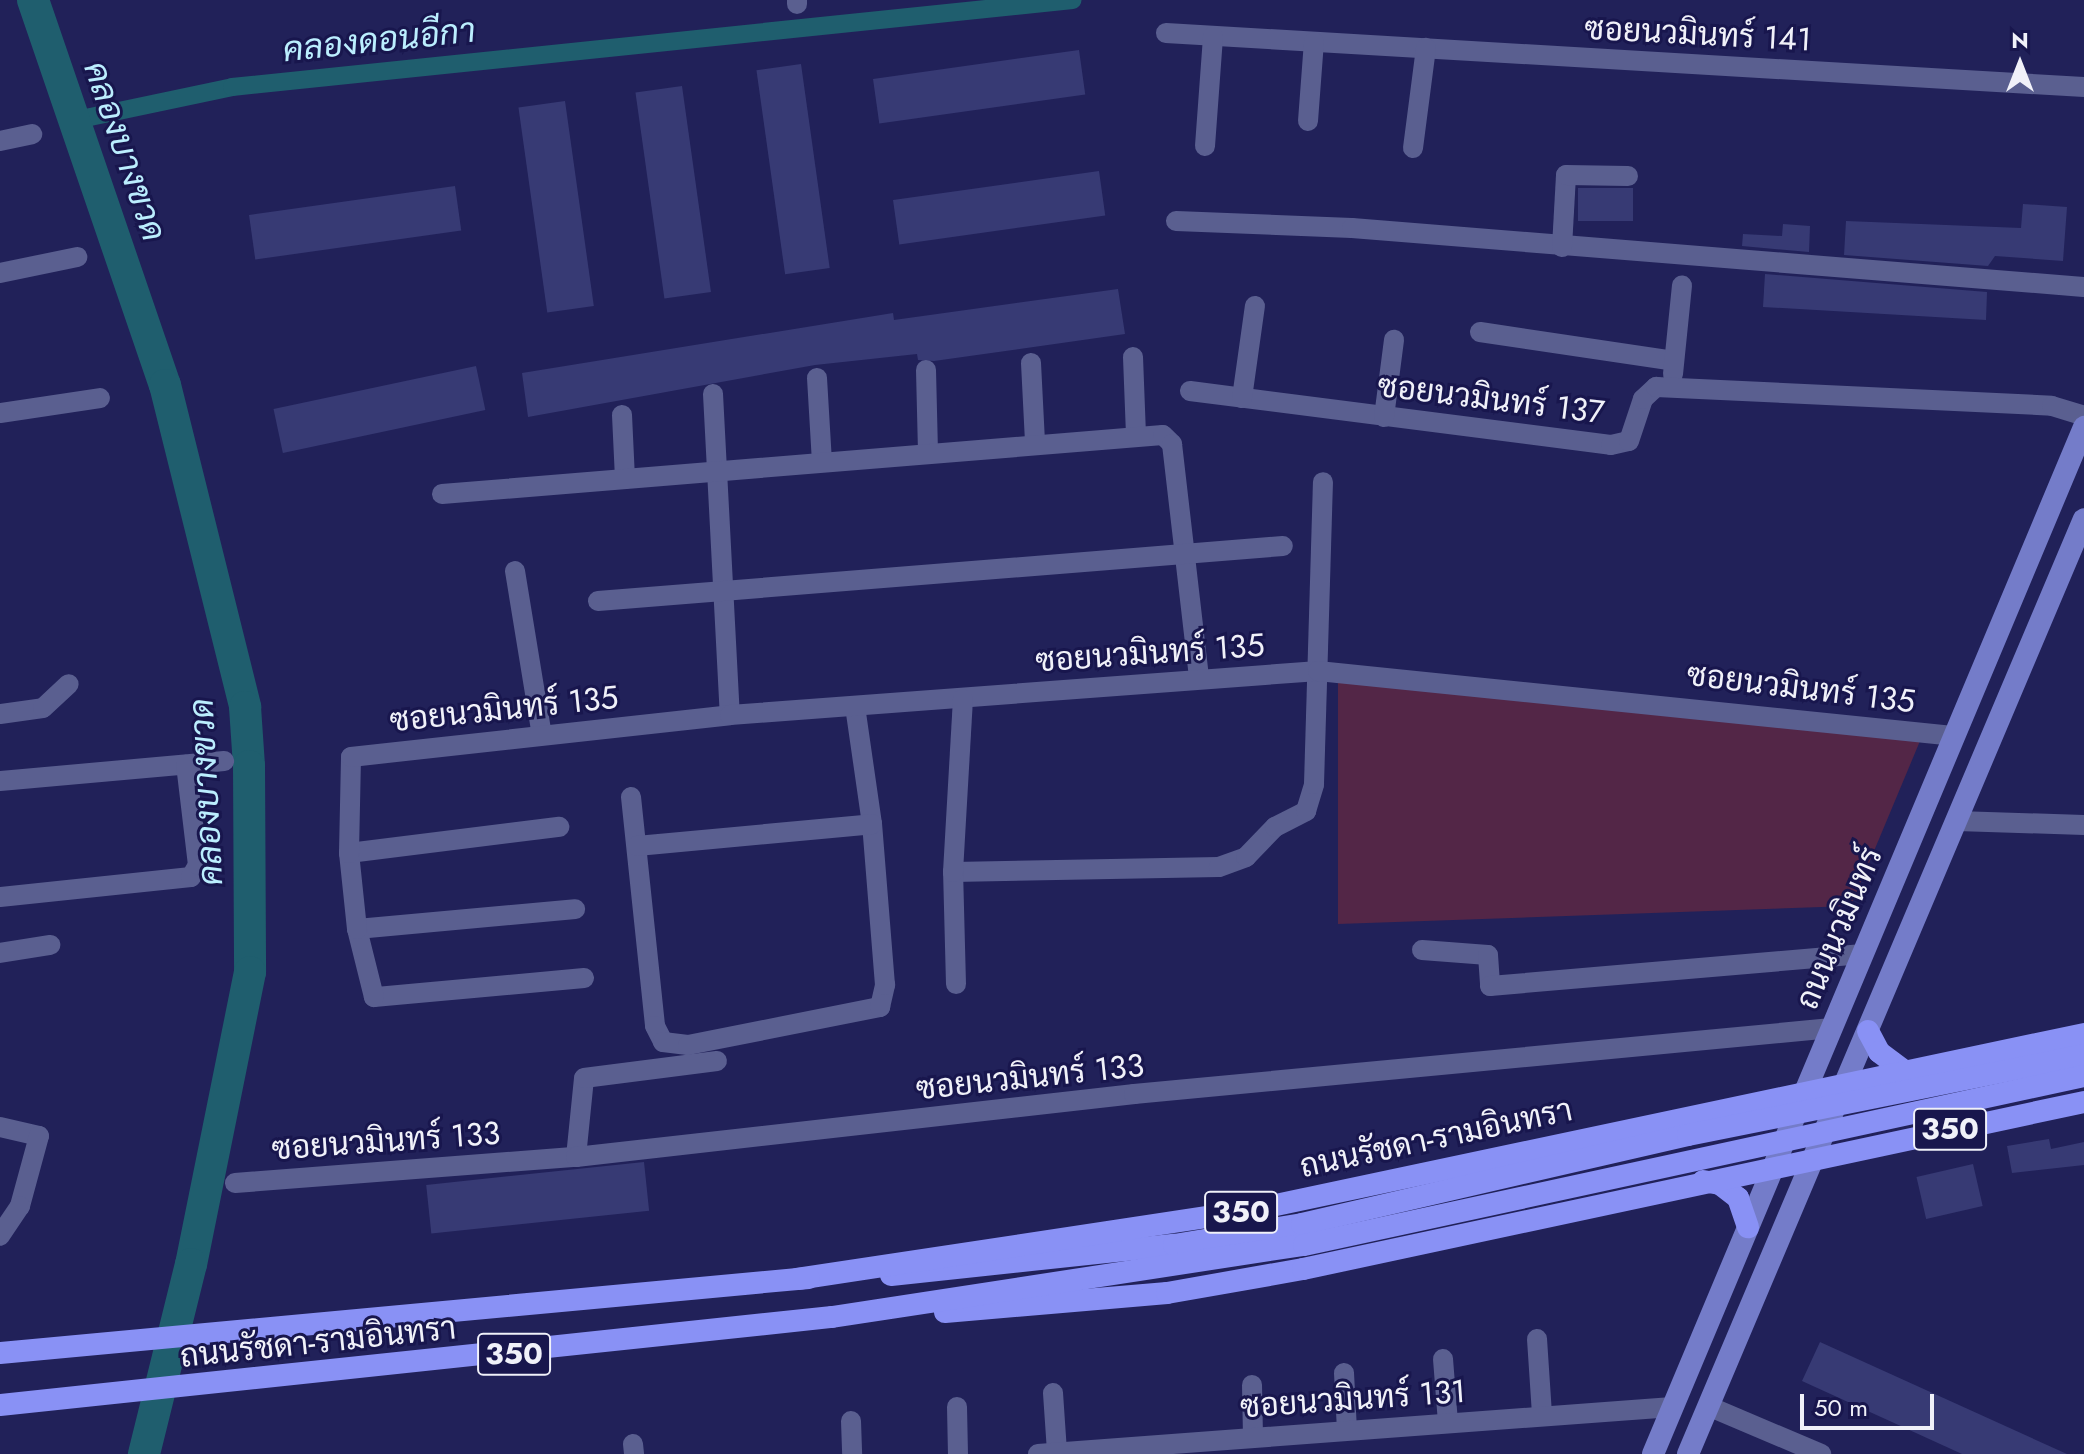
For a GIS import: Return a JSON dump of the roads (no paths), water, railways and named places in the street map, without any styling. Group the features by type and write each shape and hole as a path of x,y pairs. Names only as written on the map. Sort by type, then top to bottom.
{"main road":[{"name":"ถนนนวมินทร์","path":"1653,1454 2084,427"},
{"name":"ถนนนวมินทร์","path":"1688,1454 1816,1158 2084,519"},
{"path":"1832,1028 1866,1036 1879,1052 1904,1071"},
{"path":"2080,1042 2054,1053 2052,1077 2064,1093 2084,1101"},
{"name":"ถนนรัชดา-รามอินทรา","path":"797,1279 1247,1211 1904,1071 2080,1042"},
{"name":"ถนนรัชดา-รามอินทรา","path":"0,1353 797,1279 977,1269 1303,1234 1688,1135 2080,1042"},
{"name":"ถนนรัชดา-รามอินทรา","path":"832,1317 1303,1234 2084,1076"},
{"name":"ถนนรัชดา-รามอินทรา","path":"0,1405 832,1317 1167,1293 1440,1242 1691,1182 1773,1169 2084,1101"},
{"path":"1681,1120 1693,1125 1704,1144 1691,1182 1720,1184 1738,1198 1748,1227"},
{"path":"1773,1169 1803,1187"}],"street":[{"name":"ซอยนวมินทร์ 141","path":"1166,33 2084,87"},
{"path":"1205,146 1213,36"},
{"path":"1308,121 1314,42"},
{"path":"1413,148 1426,48"},
{"path":"0,141 32,134"},
{"path":"1562,247 1566,175 1628,176"},
{"path":"1176,221 2084,287"},
{"path":"0,273 77,257"},
{"path":"1682,285 1672,386 2052,406 2084,416"},
{"path":"1242,398 1255,306"},
{"path":"1480,332 1674,361"},
{"path":"1384,417 1394,340"},
{"path":"1133,357 1136,436"},
{"path":"1031,363 1035,443"},
{"path":"926,370 928,451"},
{"path":"817,378 822,462"},
{"name":"ซอยนวมินทร์ 137","path":"1190,391 1621,445 1629,441 1648,391 1672,386"},
{"path":"713,394 726,594 730,715"},
{"path":"0,413 100,398"},
{"path":"622,415 625,479"},
{"path":"442,494 928,451 1163,435 1172,444 1182,554 1199,676"},
{"path":"953,872 1236,863 1311,804 1323,482"},
{"path":"598,601 726,594 1283,546"},
{"path":"515,571 542,735"},
{"name":"ซอยนวมินทร์ 135","path":"349,853 351,757 730,715 963,699 1199,676 1318,671 1953,736"},
{"path":"0,714 43,708 69,684"},
{"path":"956,984 953,872 963,699"},
{"path":"631,797 657,1036 688,1045 883,1003 872,824 855,706"},
{"path":"0,781 224,761"},
{"path":"0,897 191,877 198,865 186,765"},
{"path":"1957,821 2084,825"},
{"path":"637,846 872,824"},
{"path":"559,827 349,853 357,929 366,983 381,999 584,978"},
{"path":"357,929 575,909"},
{"path":"0,953 50,945"},
{"path":"1422,950 1488,955 1490,986 1863,954"},
{"name":"ซอยนวมินทร์ 133","path":"235,1183 576,1157 1134,1094 1832,1028"},
{"path":"576,1157 584,1078 717,1061"},
{"path":"0,1127 39,1136 20,1206 0,1236"},
{"path":"1537,1339 1542,1415"},
{"path":"1443,1359 1448,1422"},
{"path":"1344,1373 1347,1430"},
{"path":"1252,1385 1253,1437"},
{"path":"1048,1453 1053,1393"},
{"path":"1708,1406 1821,1454"},
{"path":"957,1407 958,1454"},
{"name":"ซอยนวมินทร์ 131","path":"1048,1453 1672,1407"},
{"path":"851,1421 852,1454"}],"waterway":[{"name":"คลองบางขวด","path":"33,0 165,385 245,707 249,766 250,972 191,1264 144,1454"},
{"name":"คลองดอนอีกา","path":"76,120 232,87 1073,0"}]}
